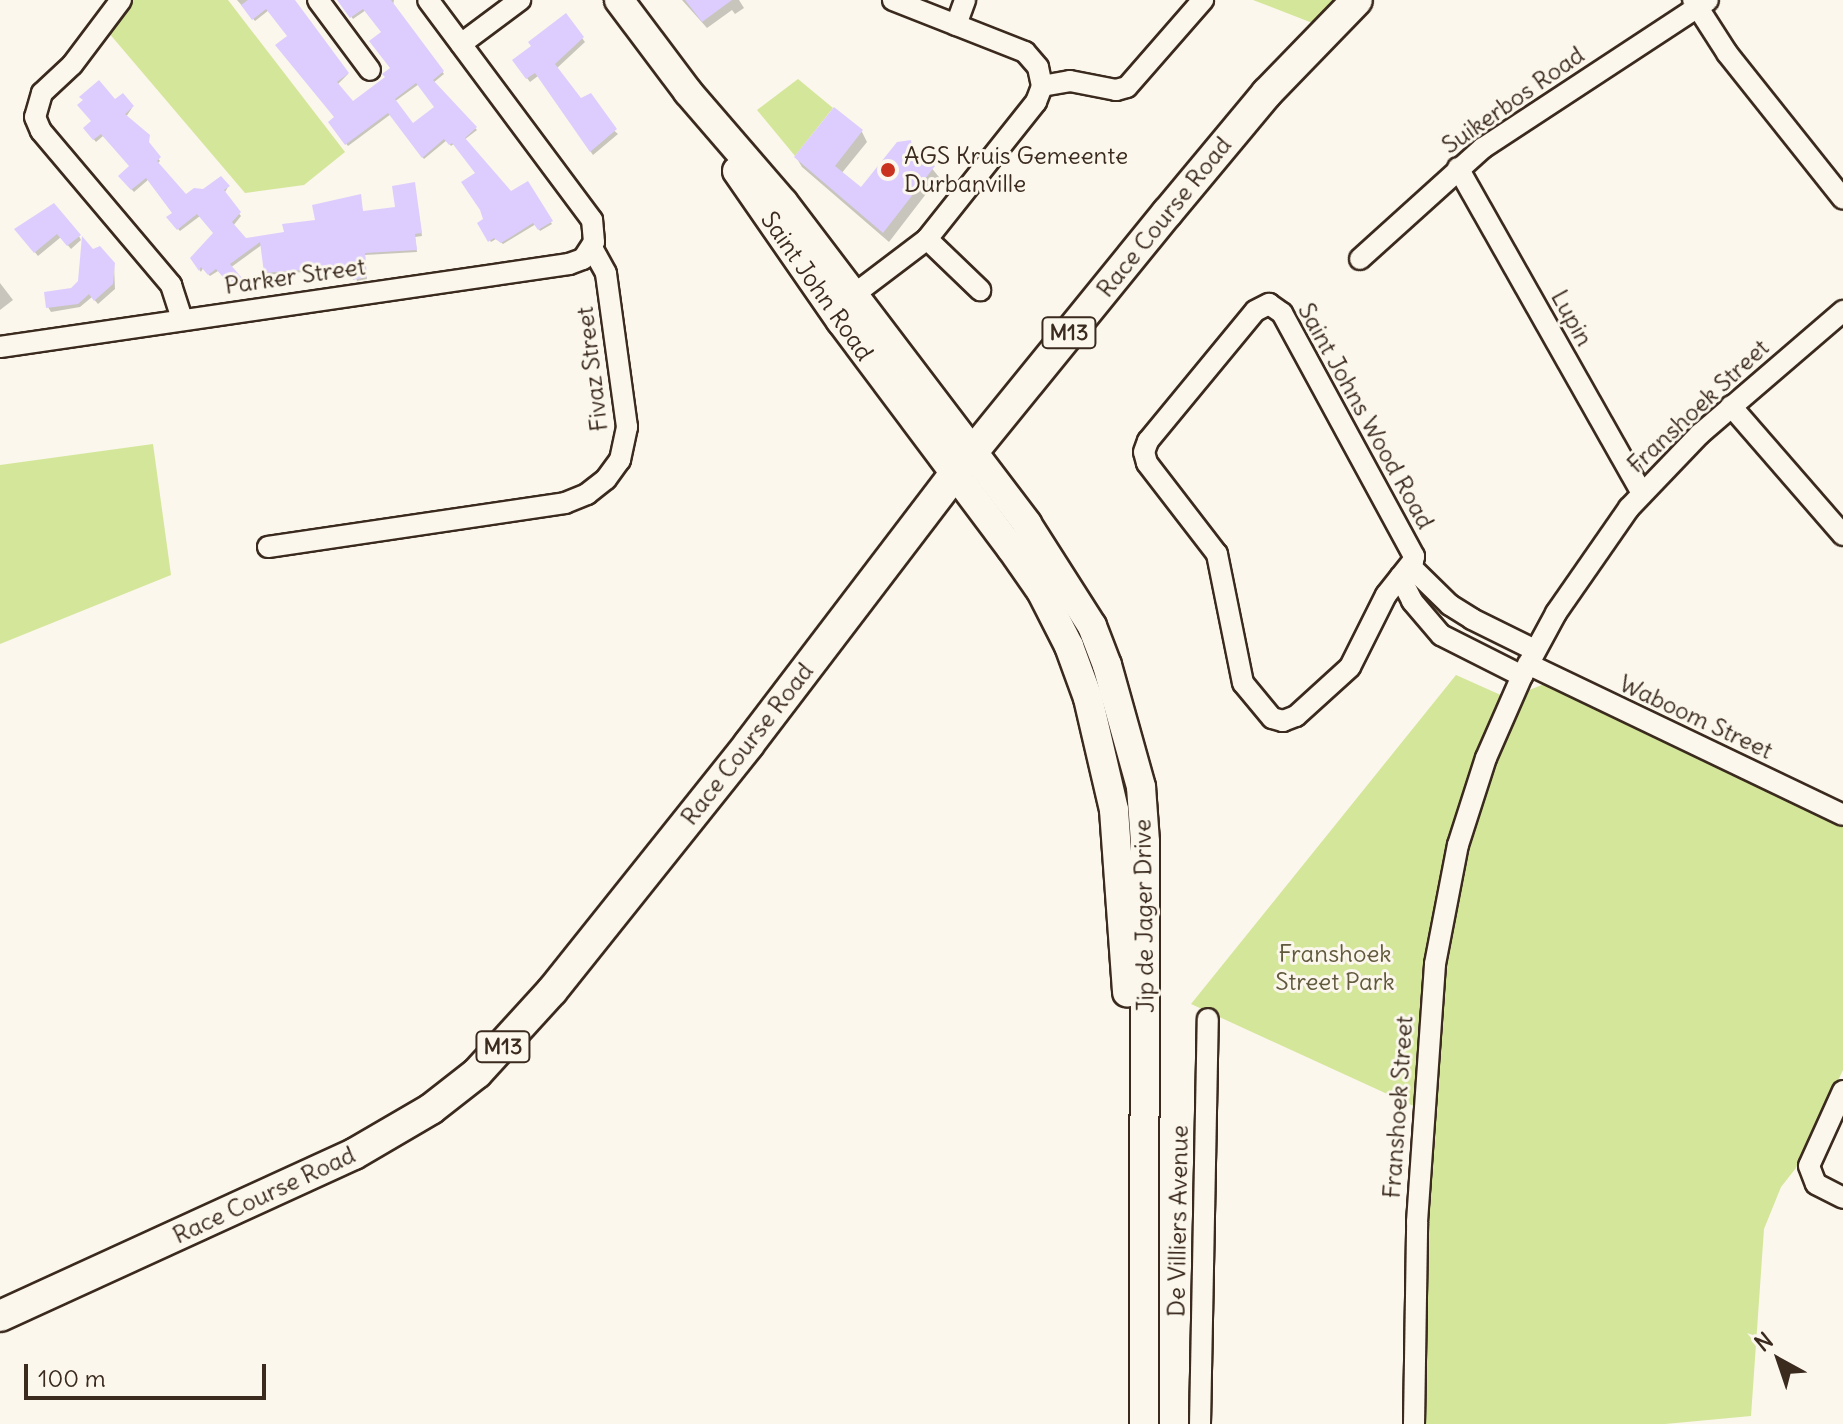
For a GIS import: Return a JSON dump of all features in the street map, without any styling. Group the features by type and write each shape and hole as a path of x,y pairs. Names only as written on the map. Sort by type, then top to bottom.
{"main road":[{"name":"Saint John Road","path":"619,0 688,92 783,202 852,296 963,464"},
{"name":"Race Course Road","path":"0,1316 354,1154 431,1109 477,1073 552,991 720,781 963,464 1267,93 1357,0"},
{"name":"Saint John Road","path":"688,92 758,204 963,464"},
{"name":"Jip de Jager Drive","path":"963,464 1041,591 1069,646 1088,698 1114,810 1127,963 1131,1424"},
{"name":"Jip de Jager Drive","path":"963,464 1051,557 1092,626 1120,700 1141,787 1146,872 1144,1424"}],"street":[{"path":"121,0 80,55 42,93 35,117 41,131 171,285 182,319"},
{"path":"318,0 370,70"},
{"name":"Fivaz Street","path":"268,547 565,503 587,494 606,479 624,449 627,427 606,273 592,248 595,231 589,215 428,0"},
{"path":"461,44 520,0"},
{"path":"852,296 927,239 1036,102 1042,86 1038,67 1030,56 893,0"},
{"path":"956,25 965,0"},
{"path":"1042,86 1070,81 1116,90 1127,87 1203,0"},
{"path":"1699,2 1727,53 1843,199"},
{"name":"Suikerbos Road","path":"1360,259 1458,168 1699,2"},
{"name":"Lupin","path":"1458,168 1642,493"},
{"path":"927,239 980,290"},
{"name":"Parker Street","path":"0,347 569,264 583,259 592,248"},
{"name":"Saint Johns Wood Road","path":"1269,304 1282,313 1412,550 1413,561 1405,572 1386,595 1350,667 1296,716 1288,721 1276,720 1246,689 1239,673 1217,554 1147,463 1144,452 1148,441 1262,306 1269,304"},
{"name":"Franshoek Street","path":"1414,1424 1417,1222 1431,1013 1441,924 1470,801 1528,663 1578,577 1642,493 1731,406 1843,311"},
{"path":"1731,406 1843,535"},
{"path":"1405,572 1412,601 1441,635 1528,663"},
{"path":"1405,572 1528,663"},
{"name":"Waboom Street","path":"1528,663 1843,815"},
{"name":"De Villiers Avenue","path":"1200,1424 1208,1019"},
{"path":"1843,1091 1809,1170 1819,1187 1843,1198"}],"green space":[{"path":"132,0 228,0 345,152 304,185 245,193 108,32"},
{"path":"1253,0 1340,0 1315,24"},
{"path":"798,79 833,108 795,156 757,110"},
{"path":"153,444 171,575 0,644 0,465"},
{"name":"Franshoek Street Park","path":"1456,675 1503,696 1446,859 1438,895 1426,964 1420,1109 1191,1004"},
{"path":"1547,683 1843,824 1843,1070 1796,1168 1781,1187 1764,1229 1751,1416 1665,1424 1423,1424 1426,1196 1435,1142 1442,980 1463,860 1489,774 1524,692"}],"building":[{"path":"248,0 295,0 349,73 337,82 353,101 385,77 382,74 390,68 369,41 381,32 363,9 350,18 337,0 391,0 444,71 433,80 477,127 465,138 511,191 528,181 553,221 538,230 533,223 501,243 494,238 488,242 477,223 483,219 480,210 461,182 475,173 452,143 449,145 444,139 422,158 388,113 345,145 328,122 334,117 275,45 287,36 266,9 252,20 241,5","holes":["416,83 434,107 413,123 395,99"]},
{"path":"685,0 732,0 702,22"},
{"path":"566,13 584,37 555,64 581,98 591,93 617,129 590,152 535,73 526,79 512,60 531,46 528,42"},
{"path":"99,80 115,99 123,93 134,106 125,114 150,135 149,142 161,157 157,161 186,194 194,188 203,189 221,176 230,186 224,190 241,212 232,222 246,238 284,232 282,224 315,220 312,205 361,194 363,211 395,207 392,186 415,182 422,233 415,234 417,250 365,253 367,277 353,280 351,266 264,273 260,242 230,264 242,278 231,286 216,269 208,275 201,267 199,271 190,258 213,233 197,214 177,230 166,217 172,213 146,178 131,190 118,176 129,166 101,134 93,140 83,128 91,121 77,105 83,100 79,97"},
{"name":"AGS Kruis Gemeente Durbanville","path":"834,107 863,130 835,166 861,187 897,142 911,140 912,147 935,166 883,233 794,157"},
{"path":"54,203 81,235 67,246 57,234 34,253 14,229"},
{"path":"82,236 93,249 100,246 115,263 113,284 94,301 89,294 78,304 46,308 44,292 71,288 78,281"}],"place":[{"name":"AGS Kruis Gemeente Durbanville","path":"888,170"}]}
